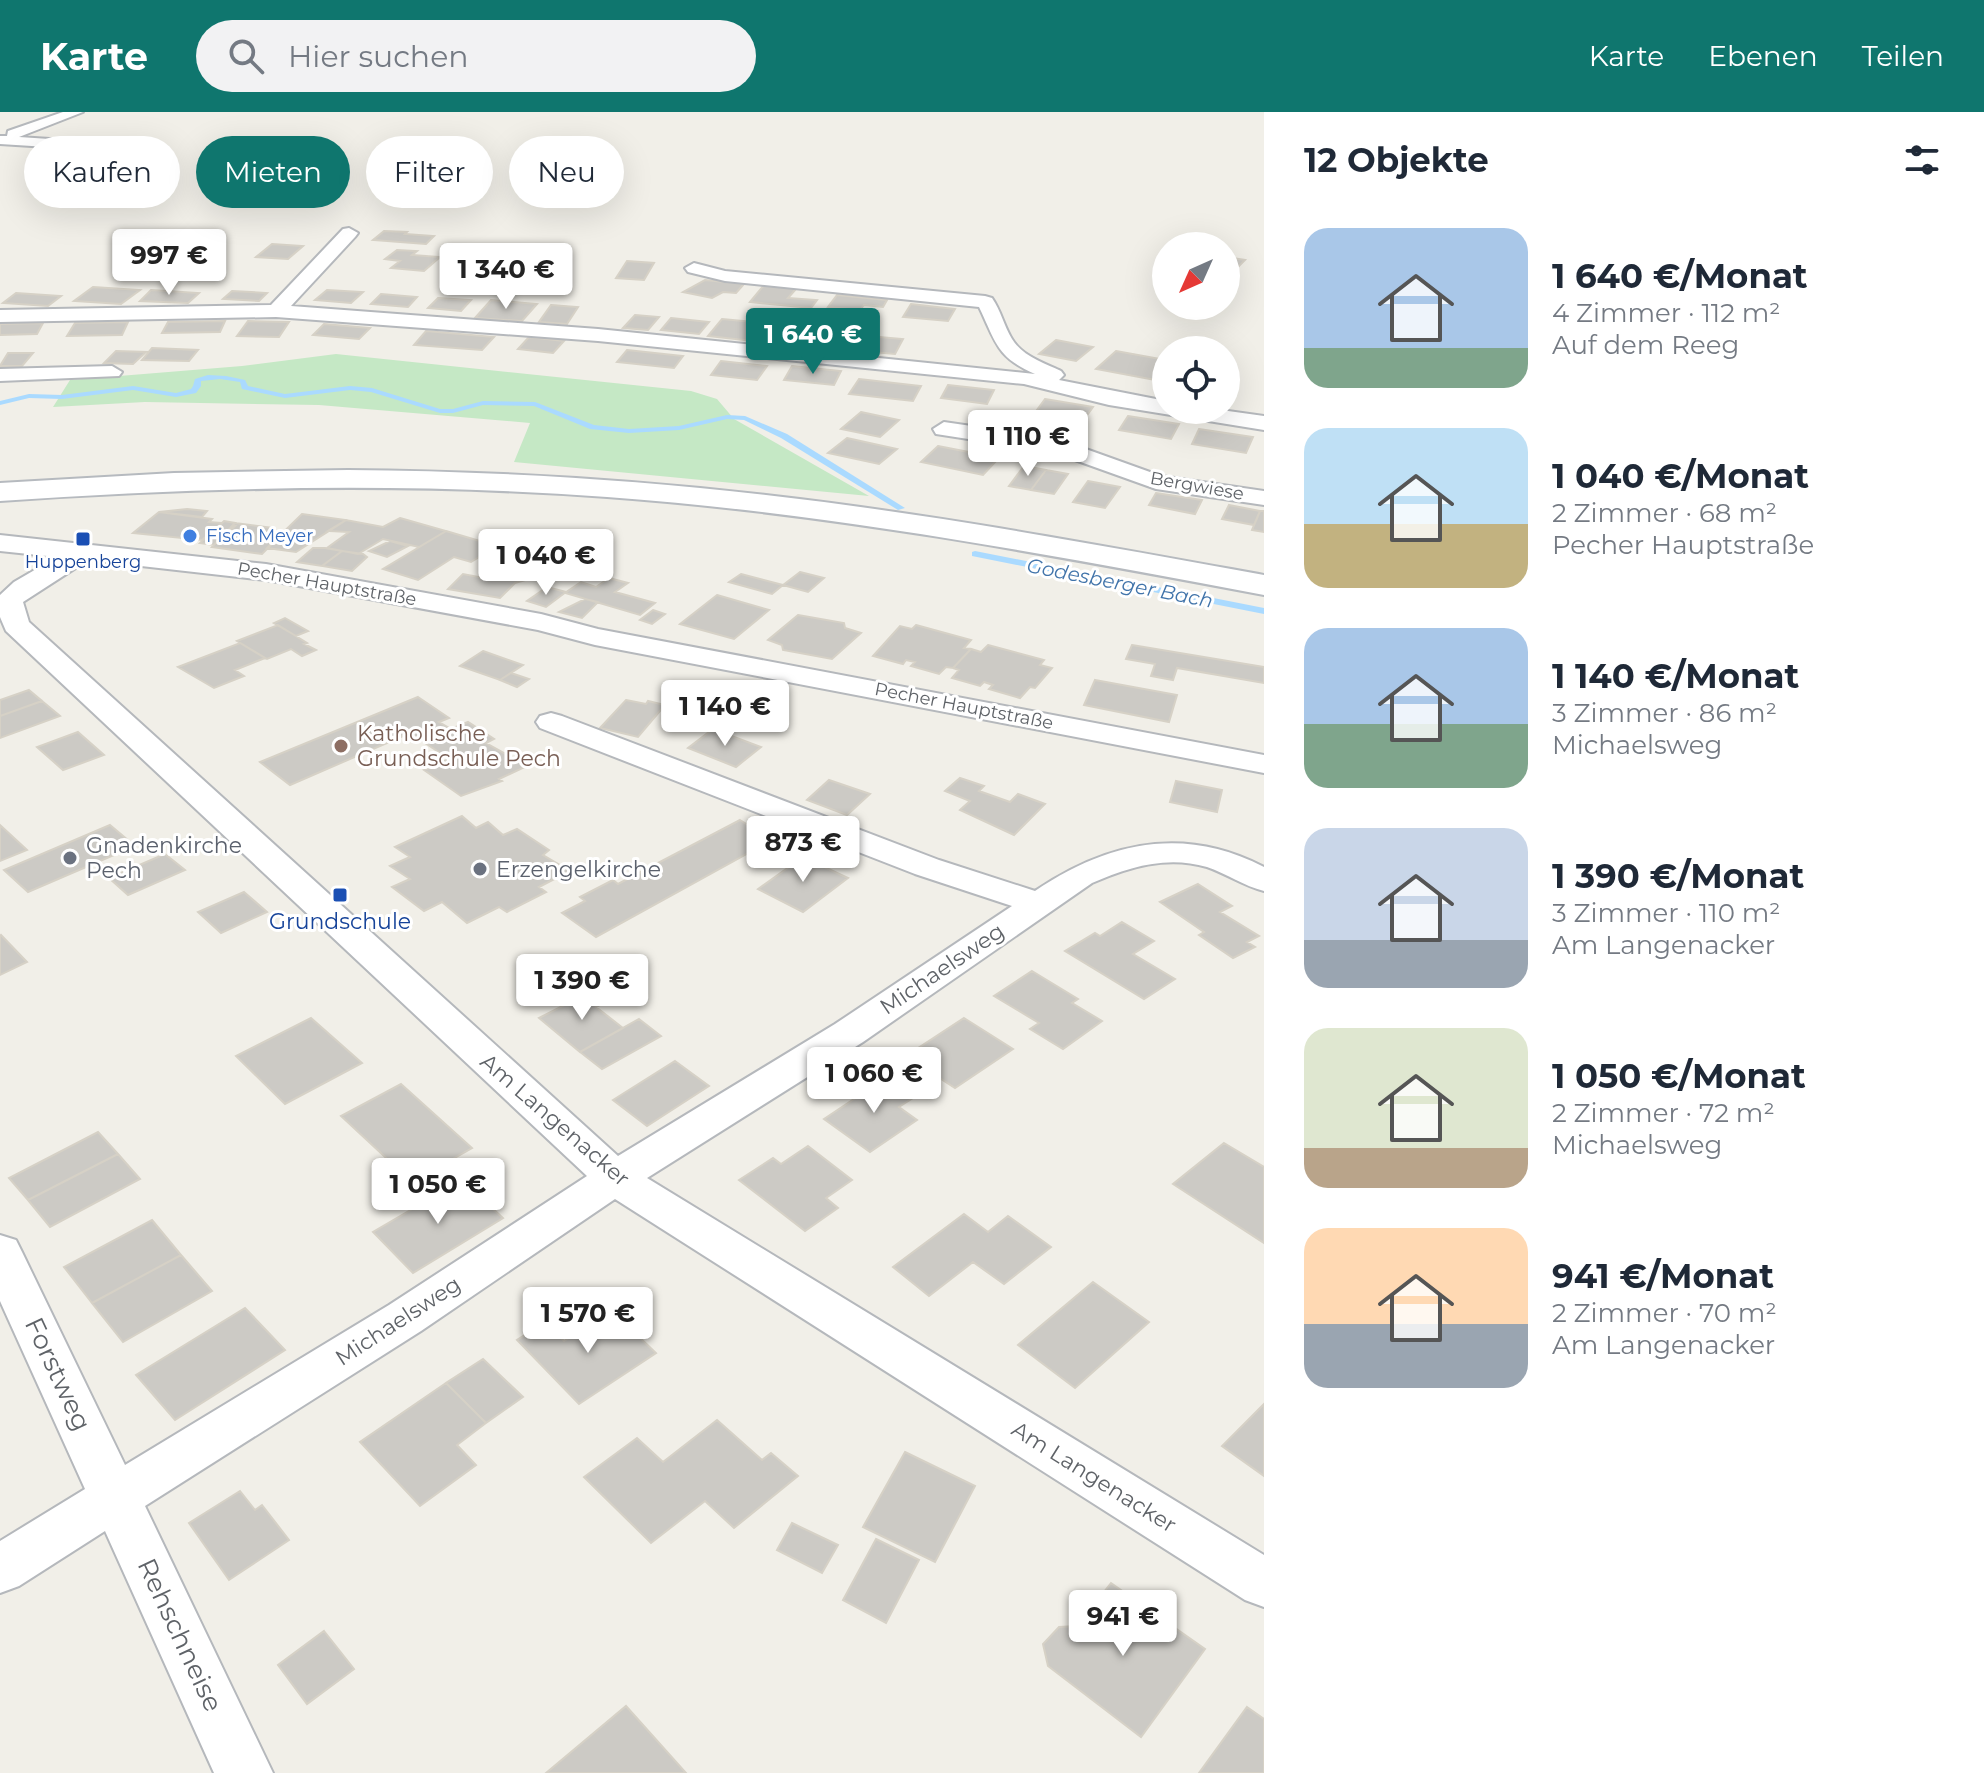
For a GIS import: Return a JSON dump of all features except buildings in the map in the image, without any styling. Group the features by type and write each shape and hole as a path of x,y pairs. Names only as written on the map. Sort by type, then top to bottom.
{"main road":[{"path":"0,492 149,483 367,478 599,488 789,506 921,524 1264,585"}],"street":[{"path":"0,139 76,112"},
{"path":"0,139 24,141"},
{"path":"276,311 349,233"},
{"path":"694,268 725,276 985,302 996,318 1002,340 1015,356 1069,381 1073,389"},
{"path":"0,316 276,311 614,337 975,372 1152,406"},
{"path":"0,375 112,372"},
{"path":"1240,419 1264,423"},
{"name":"Bergwiese","path":"944,429 1026,441 1083,455 1156,482 1264,498"},
{"name":"Pecher Hauptstraße","path":"0,543 266,572 541,622 595,637 1264,764"},
{"name":"Am Langenacker","path":"84,551 4,602 16,625 615,1178 1264,1583"},
{"name":"Michaelsweg","path":"551,722 927,867 1038,903"},
{"name":"Michaelsweg","path":"0,1569 405,1318 615,1178 849,1033 1038,903 1106,863 1149,853 1196,853 1252,874"},
{"name":"Forstweg","path":"0,1252 116,1496"},
{"name":"Rehschneise","path":"116,1496 244,1773"}],"green space":[{"path":"336,354 691,391 717,399 734,419 869,496 514,462 530,423 319,405 145,402 53,407 70,380 242,366"}],"waterway":[{"name":"Godesberger Bach","path":"0,403 29,396 62,397 133,388 176,395 193,391 197,380 220,377 243,381 245,387 285,396 350,388 372,390 440,411 483,403 535,404 593,427 629,431 679,428 727,417 745,418 784,436 901,508"},
{"name":"Godesberger Bach","path":"975,554 1264,611"}],"place":[{"name":"Fisch Meyer","path":"190,536"},
{"name":"Huppenberg","path":"83,539"},
{"name":"Katholische Grundschule Pech","path":"341,746"},
{"name":"Gnadenkirche Pech","path":"70,858"},
{"name":"Erzengelkirche","path":"480,869"},
{"name":"Grundschule","path":"340,895"}]}
